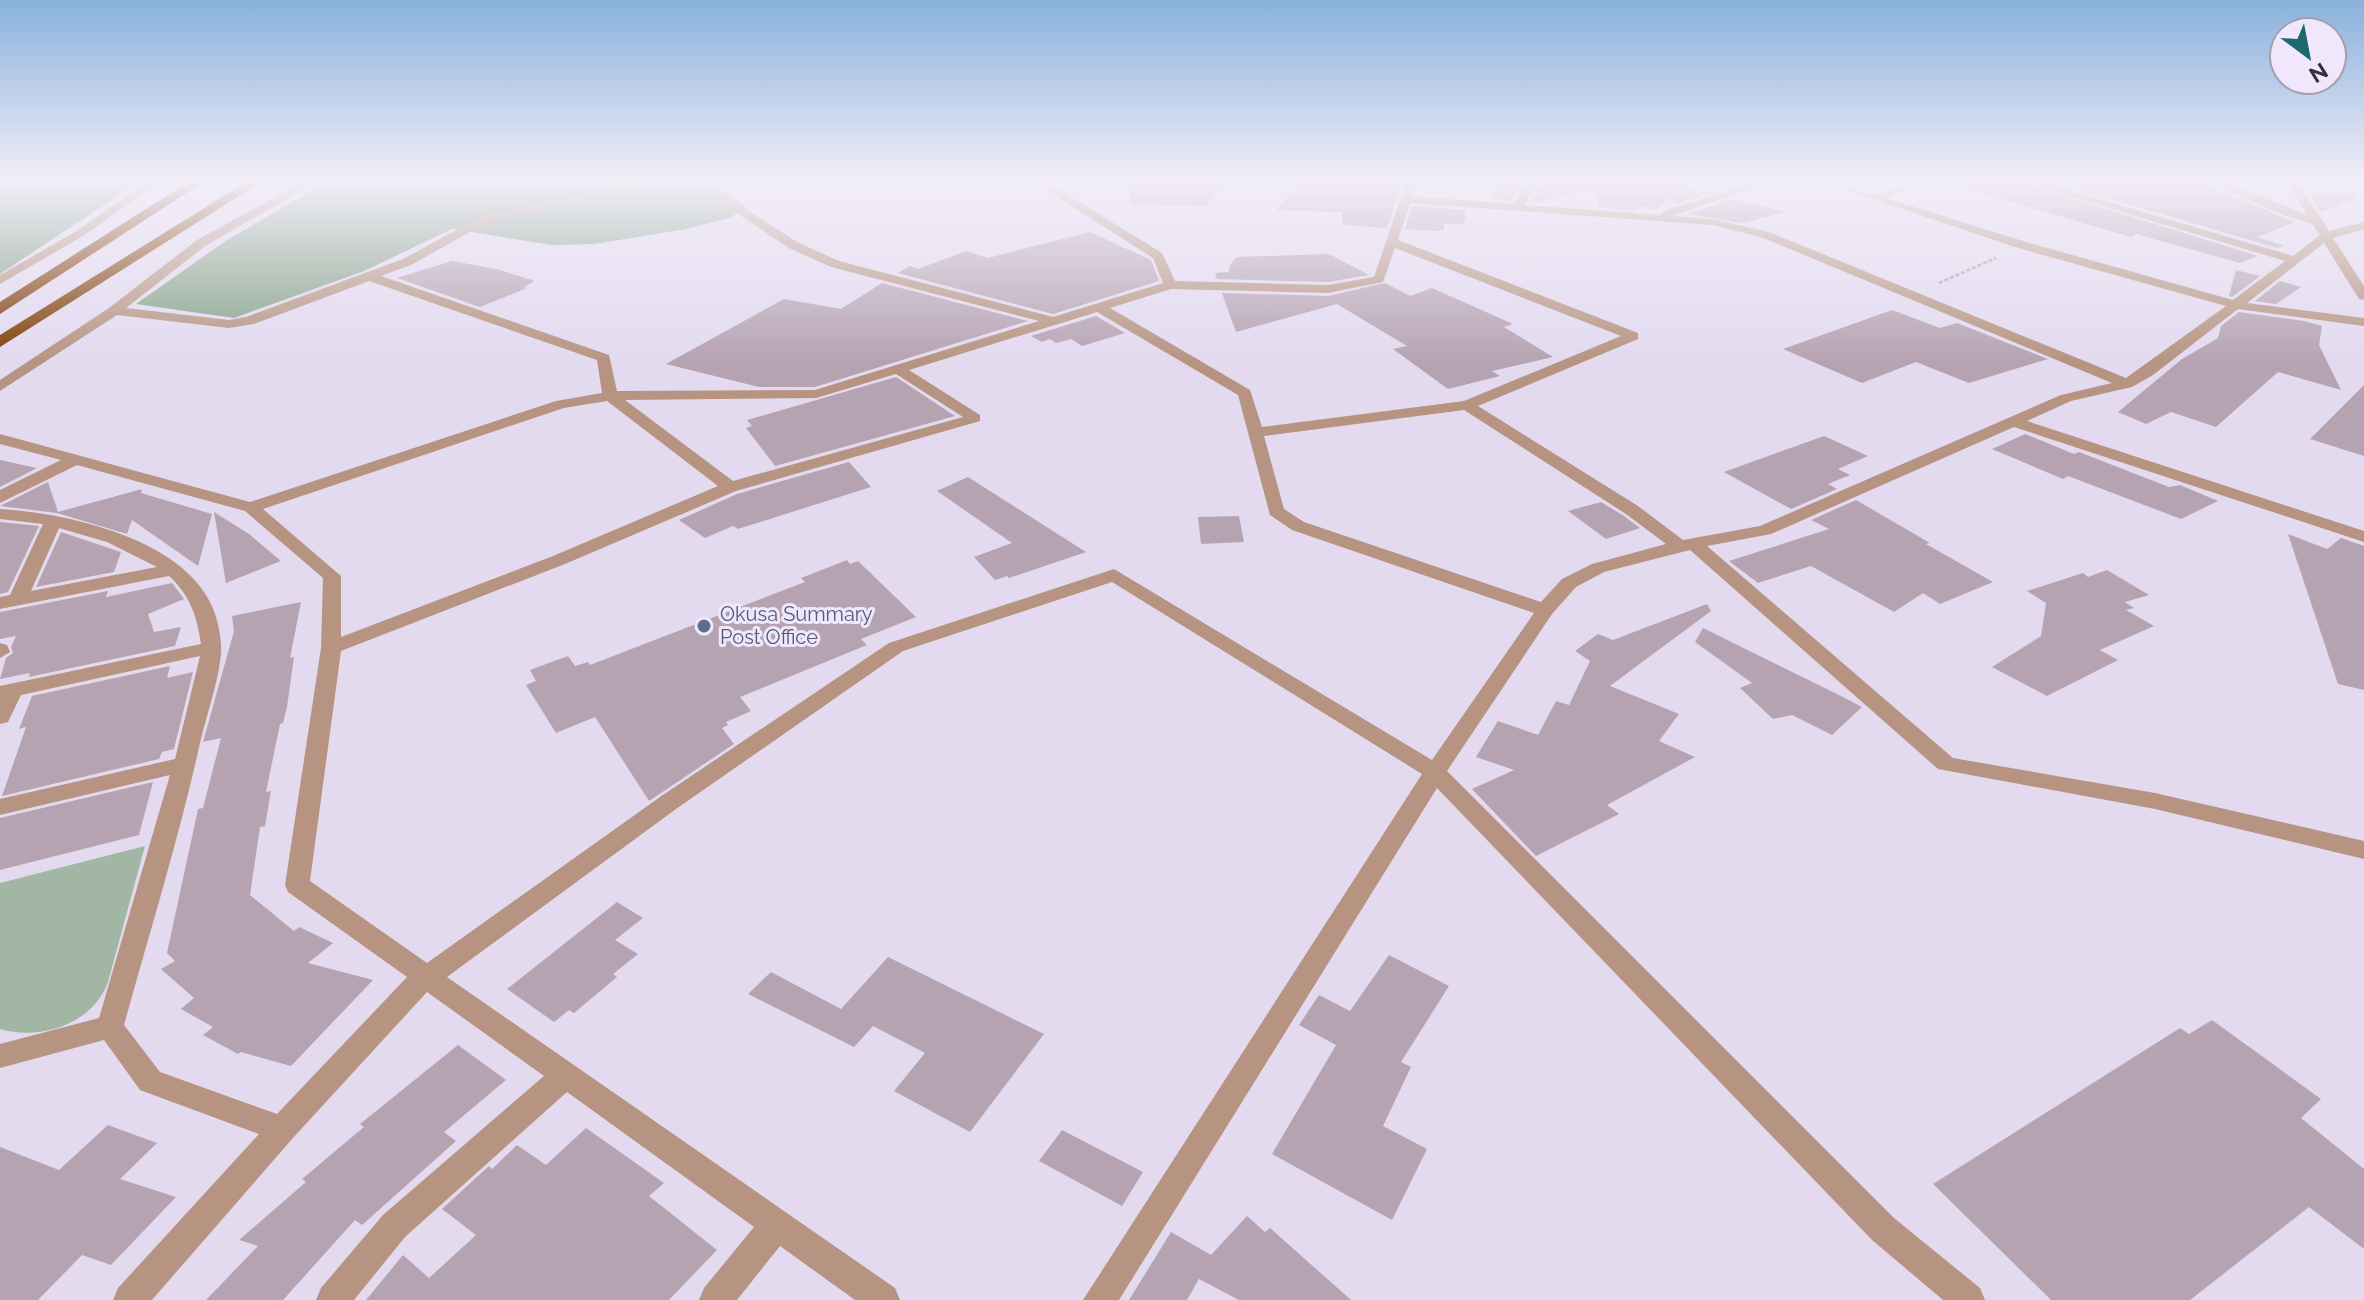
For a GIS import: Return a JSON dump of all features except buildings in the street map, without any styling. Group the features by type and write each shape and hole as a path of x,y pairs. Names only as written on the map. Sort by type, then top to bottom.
{"highway":[{"path":"0,309 108,240"},
{"path":"0,342 163,240"}],"street":[{"path":"0,280 69,240"},
{"path":"0,387 114,311 207,240"},
{"path":"114,311 229,324 249,321 407,262 447,240"},
{"path":"785,240 835,264 1051,320"},
{"path":"1132,240 1158,256 1170,285"},
{"path":"1779,240 2127,384"},
{"path":"2005,240 2235,305 2364,322"},
{"path":"2225,240 2294,260"},
{"path":"1100,1300 1435,772 1545,610 1569,583 1598,568 1687,544 1765,530 2066,398 2127,384 2148,372 2321,240"},
{"path":"2328,240 2364,296"},
{"path":"251,507 561,404 610,396 816,394 1170,285 1328,289 1355,286 1379,279 1391,242 1633,336 1467,405 1255,433"},
{"path":"368,276 604,358 610,396 730,487"},
{"path":"1097,306 1245,393 1276,511 1298,526 1545,610"},
{"path":"331,648 559,560 730,487 975,418 898,369"},
{"path":"1467,405 1687,544 1946,764 2155,801 2364,850"},
{"path":"2012,421 2364,537"},
{"path":"0,439 251,507 332,576 331,648 297,885 883,1300"},
{"path":"0,498 75,460"},
{"path":"0,514 23,514 54,520 149,552 188,583 201,603 211,648 184,764 110,1027"},
{"path":"6,604 54,520"},
{"path":"6,604 172,570"},
{"path":"130,1300 282,1129 428,975 668,803 896,647 1114,575 1435,772 1883,1229 1968,1300"},
{"path":"0,717 6,691 211,648"},
{"path":"0,807 184,764"},
{"path":"0,1056 110,1027"},
{"path":"110,1027 150,1081 282,1129"},
{"path":"333,1300 394,1226 567,1074"},
{"path":"716,1300 777,1224"}],"path":[{"path":"1911,295 2022,245"}],"green space":[{"path":"0,240 52,240 0,274"},
{"path":"227,240 430,240 364,271 234,318 136,304"},
{"path":"519,240 621,240 594,244 552,245"},
{"path":"145,846 108,982 101,997 90,1009 63,1026 32,1033 0,1029 0,883"}],"place":[{"name":"Okusa Summary Post Office","path":"704,626"}]}
